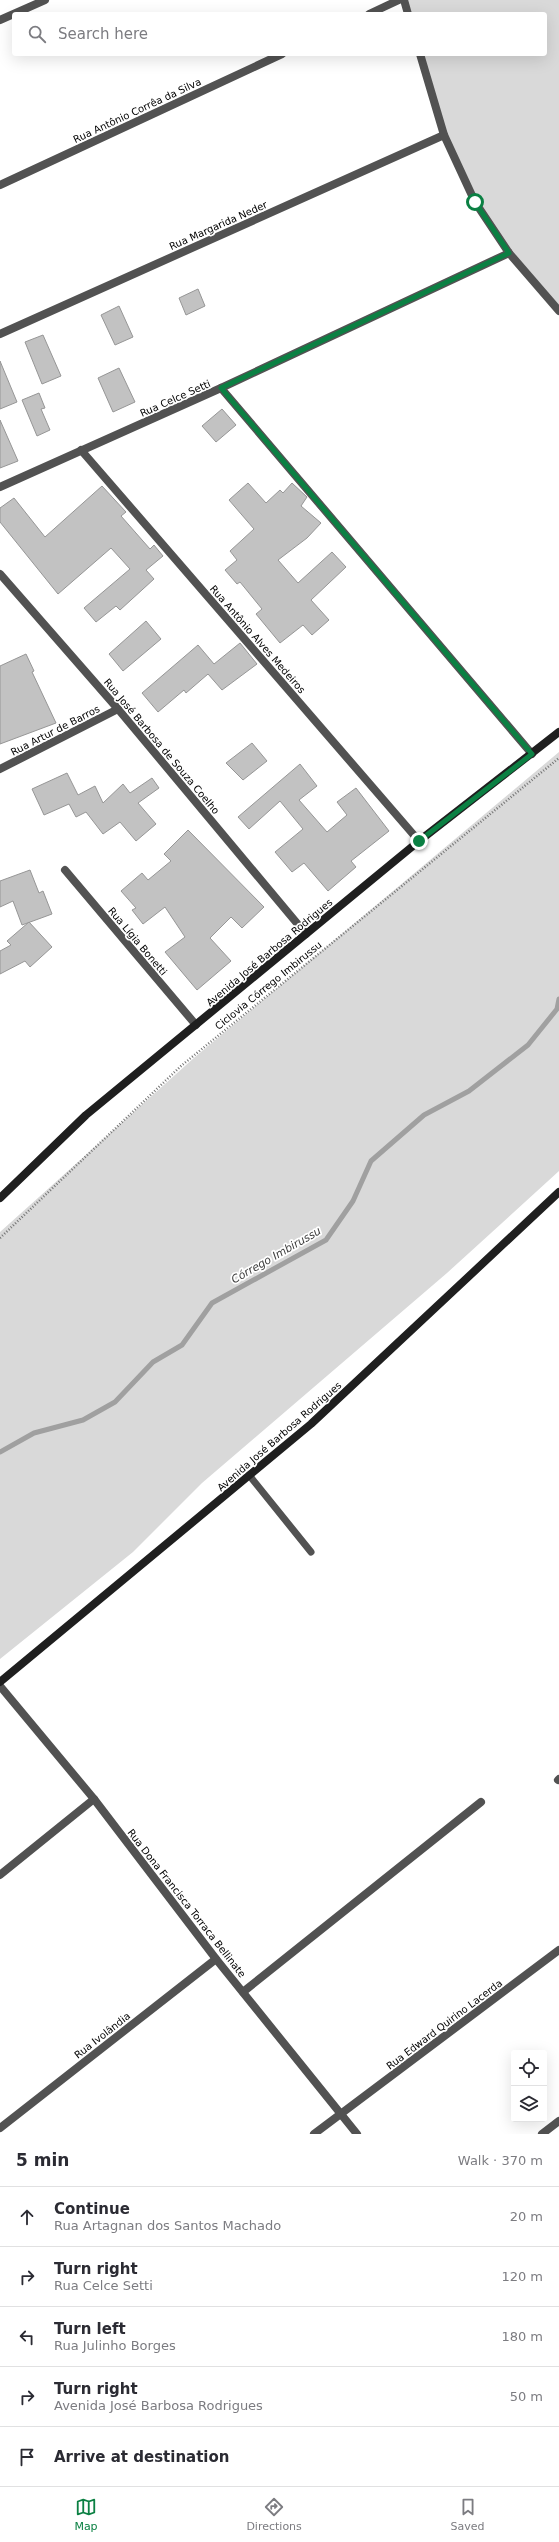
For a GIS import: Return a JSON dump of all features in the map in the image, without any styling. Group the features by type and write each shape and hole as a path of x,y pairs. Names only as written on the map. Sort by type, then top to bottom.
{"main road":[{"name":"Avenida José Barbosa Rodrigues","path":"0,1198 86,1115 419,841 559,732"},
{"name":"Avenida José Barbosa Rodrigues","path":"0,1682 311,1424 559,1192"}],"street":[{"path":"18,12 45,0"},
{"path":"373,12 399,0"},
{"path":"404,0 407,12"},
{"path":"0,20 12,15"},
{"name":"Rua Antônio Corrêa da Silva","path":"0,184 278,56"},
{"path":"421,56 444,135 475,202 509,253 559,311"},
{"name":"Rua Margarida Neder","path":"0,334 444,135"},
{"name":"Rua Celce Setti","path":"0,487 221,388 509,253"},
{"path":"221,388 532,754"},
{"name":"Rua Antônio Alves Medeiros","path":"81,450 419,841"},
{"name":"Rua José Barbosa de Souza Coelho","path":"0,574 118,709 306,934"},
{"name":"Rua Artur de Barros","path":"0,769 118,709"},
{"name":"Rua Lígia Bonetti","path":"65,870 196,1025"},
{"name":"Rua Dona Francisca Torraca Bellinate","path":"0,1686 94,1799 216,1959 357,2134"},
{"path":"0,1875 94,1799"},
{"path":"243,1992 481,1802"},
{"name":"Rua Edward Quirino Lacerda","path":"314,2134 559,1950"},
{"name":"Rua Ivolândia","path":"0,2128 216,1959"},
{"path":"542,2134 559,2121"}],"lane":[{"path":"249,1475 311,1552"}],"path":[{"name":"Ciclovia Córrego Imbirussu","path":"0,1238 181,1066 559,758"}],"shaded area":[{"path":"404,0 559,0 559,311 509,253 475,202 444,135 421,56 547,56 547,12 407,12"},
{"path":"559,752 559,1171 447,1273 202,1483 133,1552 0,1659 0,1232 195,1057"}],"building":[{"path":"198,289 205,306 186,315 179,298"},
{"path":"119,306 133,337 115,345 101,315"},
{"path":"43,335 61,376 42,384 25,342"},
{"path":"0,361 17,402 0,409"},
{"path":"119,368 135,402 113,412 98,378"},
{"path":"39,393 45,408 41,409 50,430 37,436 22,400"},
{"path":"222,409 236,425 216,442 202,426"},
{"path":"0,420 18,461 0,468"},
{"path":"248,483 266,503 280,490 283,493 292,483 307,497 301,506 321,523 307,538 278,560 298,583 332,552 346,567 311,600 329,620 312,635 303,625 280,643 256,614 262,609 240,582 237,584 225,570 237,560 230,551 254,529 229,500"},
{"path":"102,486 126,512 121,516 150,549 154,545 163,556 146,570 154,579 120,610 116,606 96,622 84,608 130,569 111,548 58,594 0,522 0,508 14,498 45,537"},
{"path":"146,621 161,639 123,671 109,654"},
{"path":"240,643 257,664 222,690 208,674 186,693 184,690 158,712 142,693 198,645 214,664"},
{"path":"26,654 34,671 32,672 56,723 0,744 0,666"},
{"path":"252,743 267,761 243,780 226,763"},
{"path":"300,764 317,786 299,800 327,832 347,815 337,802 356,788 389,831 351,861 356,867 328,891 304,863 292,872 275,852 303,829 280,801 249,829 238,817"},
{"path":"67,773 78,795 95,786 103,803 123,784 130,793 152,778 159,788 138,803 156,824 136,841 120,822 103,834 86,812 76,817 69,804 44,815 32,789"},
{"path":"188,830 264,907 242,928 231,917 210,938 231,961 197,990 165,952 185,937 165,907 143,924 132,910 136,908 121,891 142,873 148,880 171,861 164,854"},
{"path":"30,870 39,893 43,891 52,914 22,925 13,901 0,907 0,881"},
{"path":"29,922 52,947 30,967 25,961 0,974 0,951 11,945 7,941"}],"waterway":[{"name":"Córrego Imbirussu","path":"0,1452 34,1433 83,1420 115,1402 153,1362 182,1345 212,1303 326,1240 353,1201 371,1161 424,1115 469,1091 528,1045 557,1009 559,999"}],"route":[{"path":"419,841 532,754 221,388 509,253 475,202"}]}
